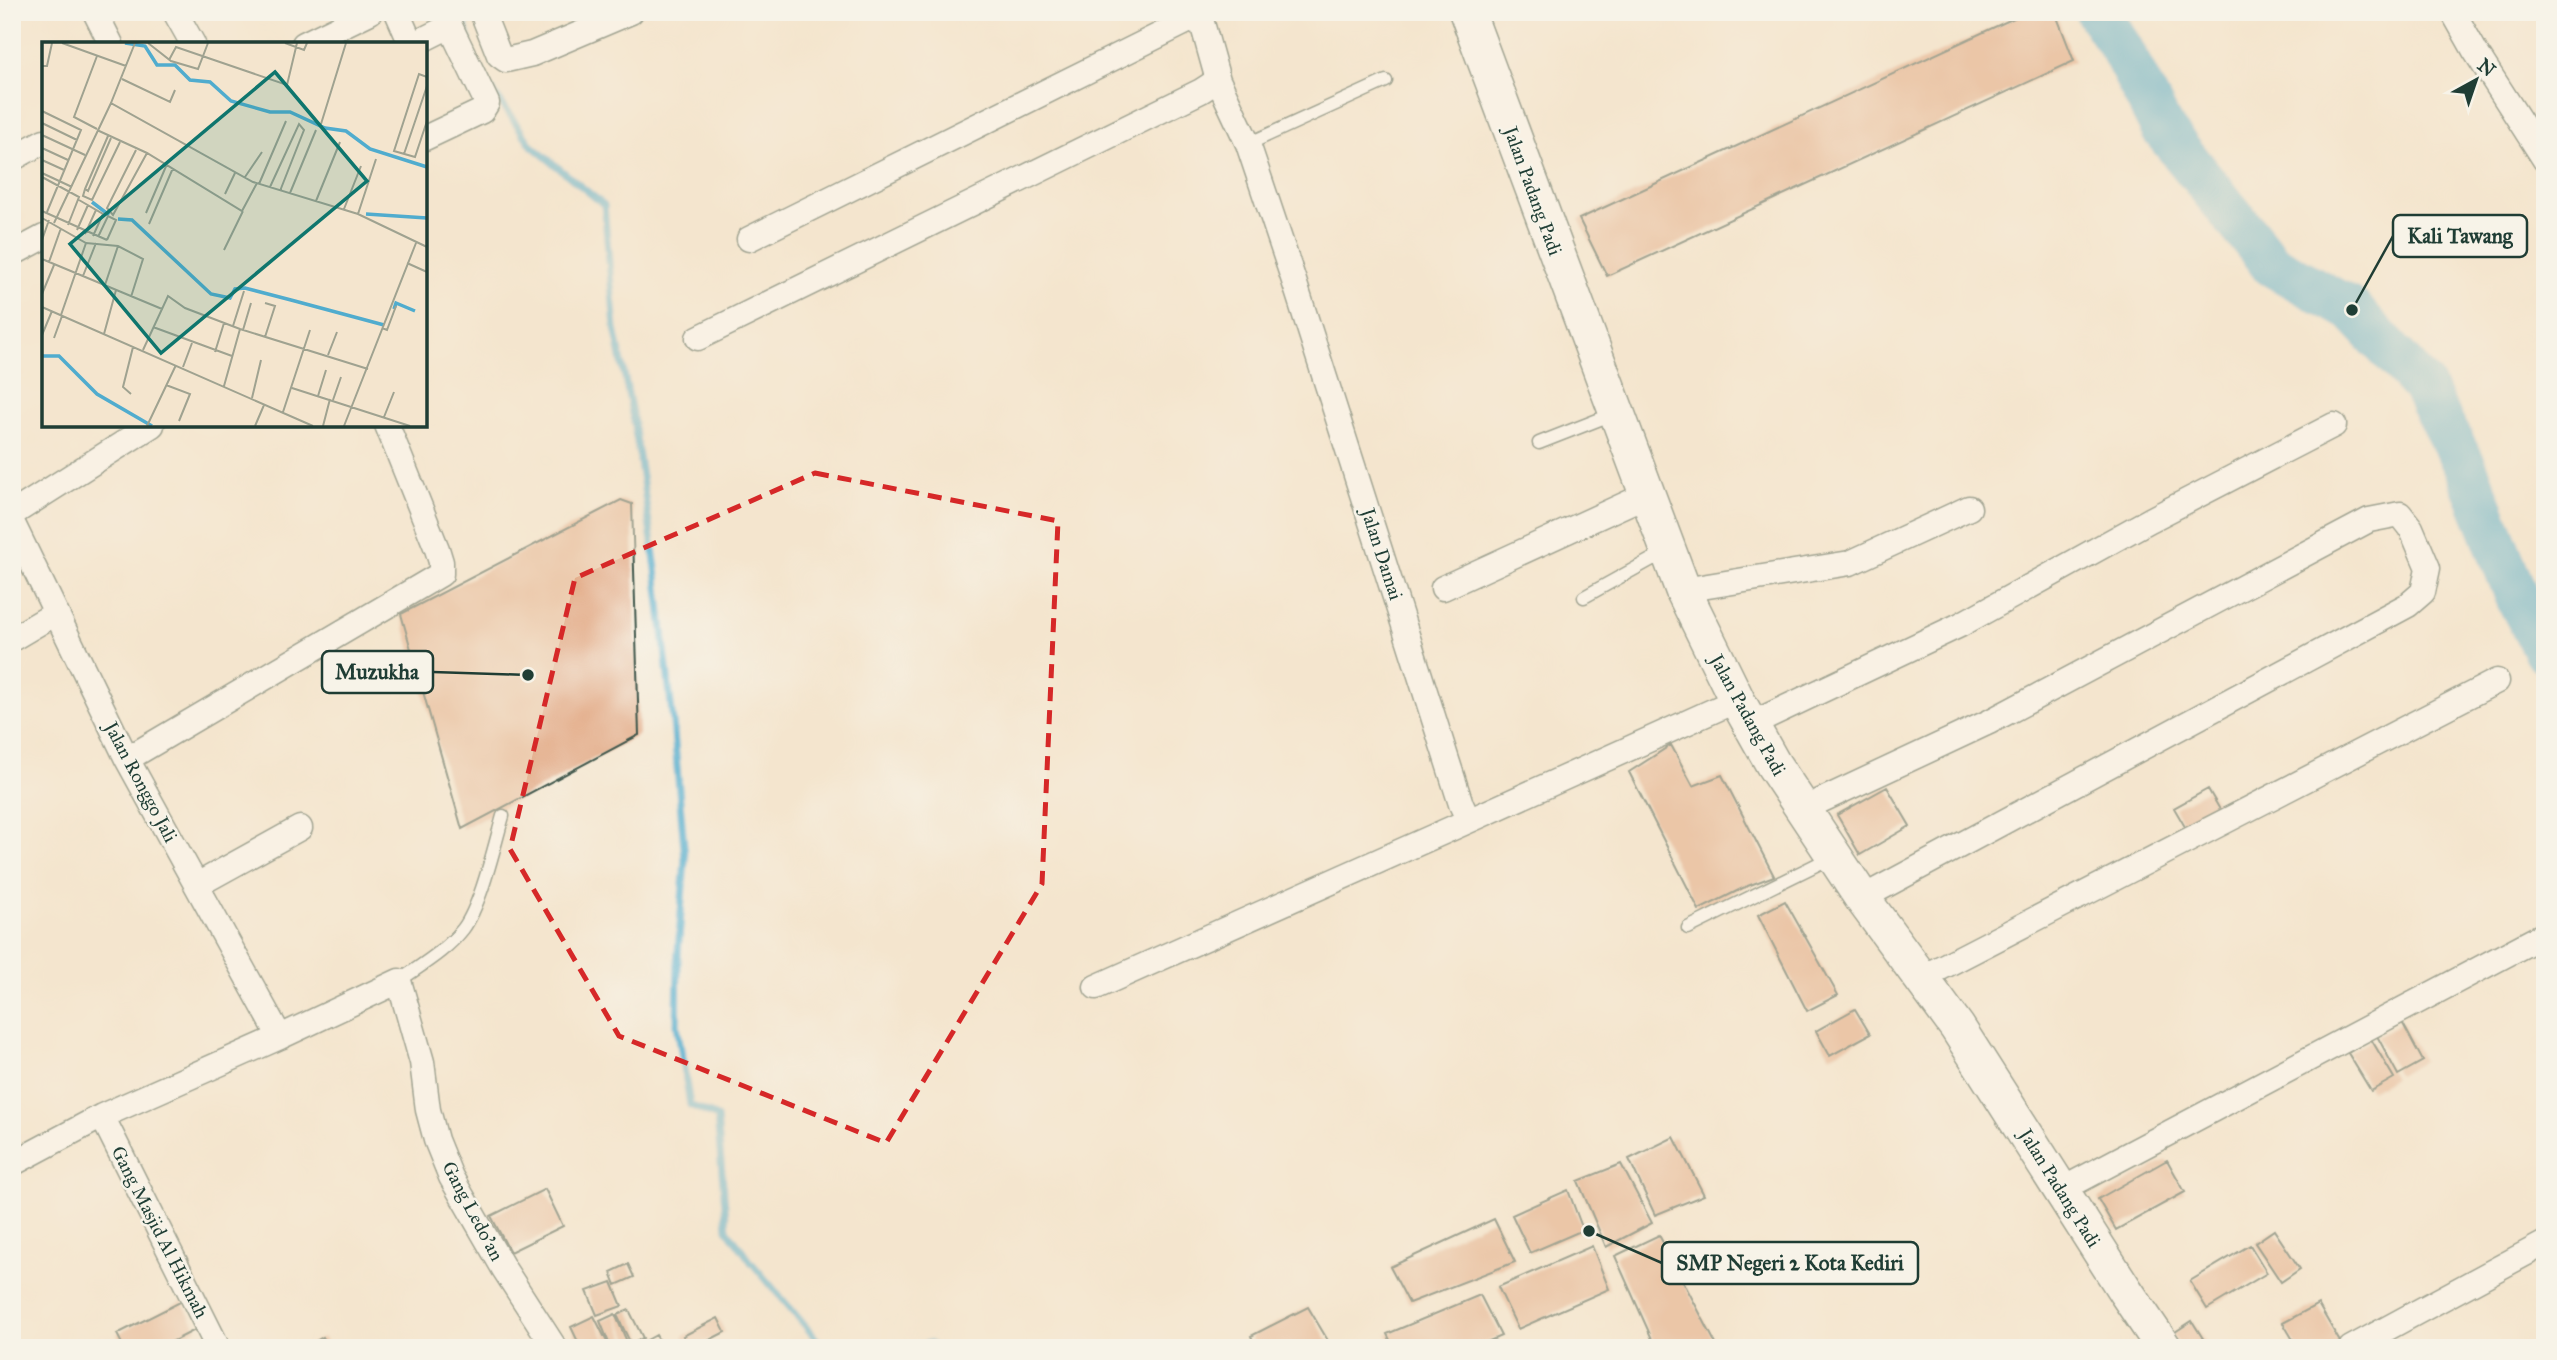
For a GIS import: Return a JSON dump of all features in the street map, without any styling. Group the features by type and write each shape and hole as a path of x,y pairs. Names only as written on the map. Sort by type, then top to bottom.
{"main road":[{"name":"Jalan Padang Padi","path":"1467,12 1668,550 1684,590 1744,712 1834,856 1957,1027 2164,1348"}],"street":[{"path":"95,12 110,42"},
{"path":"308,42 370,12"},
{"path":"397,12 412,42"},
{"path":"482,12 499,55 506,60 532,54 631,12"},
{"path":"2453,12 2545,160"},
{"path":"749,239 1199,14"},
{"name":"Jalan Damai","path":"1199,14 1218,80 1248,144 1303,307 1461,804 1466,815 1475,818"},
{"path":"184,15 192,42"},
{"path":"417,42 450,26 487,103 482,111 427,137"},
{"path":"698,338 1201,91 1218,80"},
{"path":"12,159 42,142"},
{"path":"12,254 42,238"},
{"path":"1096,987 1475,818 1960,625 2150,520 2334,425"},
{"path":"12,514 149,427"},
{"path":"127,759 441,574 437,549 388,427"},
{"path":"1443,588 1648,494"},
{"path":"1684,590 1850,563 1969,508"},
{"path":"1803,809 1989,722 2369,520 2400,514 2411,528 2428,568 2423,592 2408,605 1862,898"},
{"name":"Jalan Ronggo Jali","path":"12,522 127,759 280,1037"},
{"path":"12,639 57,613"},
{"path":"1921,978 2497,681"},
{"path":"197,885 300,828"},
{"path":"2061,1190 2545,933"},
{"path":"12,1164 102,1116 399,981"},
{"name":"Gang Ledo'an","path":"399,981 422,1062 433,1130 451,1177 504,1269 555,1348"},
{"name":"Gang Masjid Al Hikmah","path":"102,1116 218,1348"},
{"path":"2351,1348 2545,1243"}],"lane":[{"path":"1248,144 1386,81"},
{"path":"1539,443 1617,413"},
{"path":"1584,597 1668,550"},
{"path":"399,981 446,947 464,928 481,892 503,816"},
{"path":"1688,928 1834,856"}],"highlighted area":[{"path":"815,473 1058,521 1042,884 886,1143 619,1036 510,849 575,578"}],"building":[{"path":"2027,12 2055,12 2074,61 1607,276 1579,219"},
{"path":"621,500 632,504 639,735 462,829 401,614"},
{"path":"1671,745 1693,786 1722,775 1774,876 1699,910 1629,772"},
{"path":"1887,787 1910,826 1860,855 1837,815"},
{"path":"2208,789 2222,813 2188,832 2174,808"},
{"path":"1785,901 1838,995 1807,1011 1758,915"},
{"path":"1855,1009 1870,1034 1830,1056 1816,1031"},
{"path":"2402,1022 2423,1061 2398,1075 2377,1036"},
{"path":"2371,1039 2394,1078 2371,1091 2348,1053"},
{"path":"1674,1137 1704,1195 1655,1215 1629,1159"},
{"path":"2167,1160 2185,1192 2116,1230 2098,1199"},
{"path":"1621,1164 1652,1223 1606,1247 1578,1181"},
{"path":"545,1189 563,1226 510,1252 491,1216"},
{"path":"1568,1190 1583,1230 1530,1253 1512,1215"},
{"path":"1494,1219 1515,1262 1409,1303 1390,1267"},
{"path":"2274,1230 2300,1269 2281,1282 2255,1243"},
{"path":"1659,1235 1718,1348 1656,1348 1615,1256"},
{"path":"2250,1245 2267,1273 2207,1309 2190,1281"},
{"path":"1592,1246 1609,1289 1518,1329 1498,1287"},
{"path":"628,1264 634,1277 616,1285 611,1272"},
{"path":"612,1282 622,1306 597,1315 587,1291"},
{"path":"1480,1295 1501,1336 1473,1348 1394,1348 1387,1334"},
{"path":"182,1301 197,1329 160,1348 124,1348 117,1334"},
{"path":"2318,1304 2340,1342 2331,1348 2298,1348 2283,1323"},
{"path":"1308,1307 1330,1344 1324,1348 1256,1348 1251,1336"},
{"path":"629,1310 643,1338 631,1344 617,1315"},
{"path":"615,1314 628,1344 620,1348 611,1348 600,1321"},
{"path":"594,1316 610,1348 581,1348 571,1327"},
{"path":"718,1318 725,1332 689,1348 683,1336"},
{"path":"2192,1321 2209,1348 2181,1348 2172,1334"},
{"path":"656,1335 663,1348 640,1348 638,1345"},
{"path":"323,1337 329,1348 304,1348"}],"waterway":[{"path":"465,12 469,39"},
{"path":"2097,12 2121,48 2162,128 2272,265 2352,310 2422,385 2466,468 2517,597 2545,651"},
{"path":"493,91 532,146 604,205 615,328 634,423 656,569 674,732 685,859 678,953 677,1025 690,1105 717,1117 727,1229 751,1262 824,1348"},
{"path":"915,1348 929,1343 935,1348"}],"place":[{"name":"Kali Tawang","path":"2352,310"},
{"name":"Muzukha","path":"528,675"},
{"name":"SMP Negeri 2 Kota Kediri","path":"1589,1231"}]}
